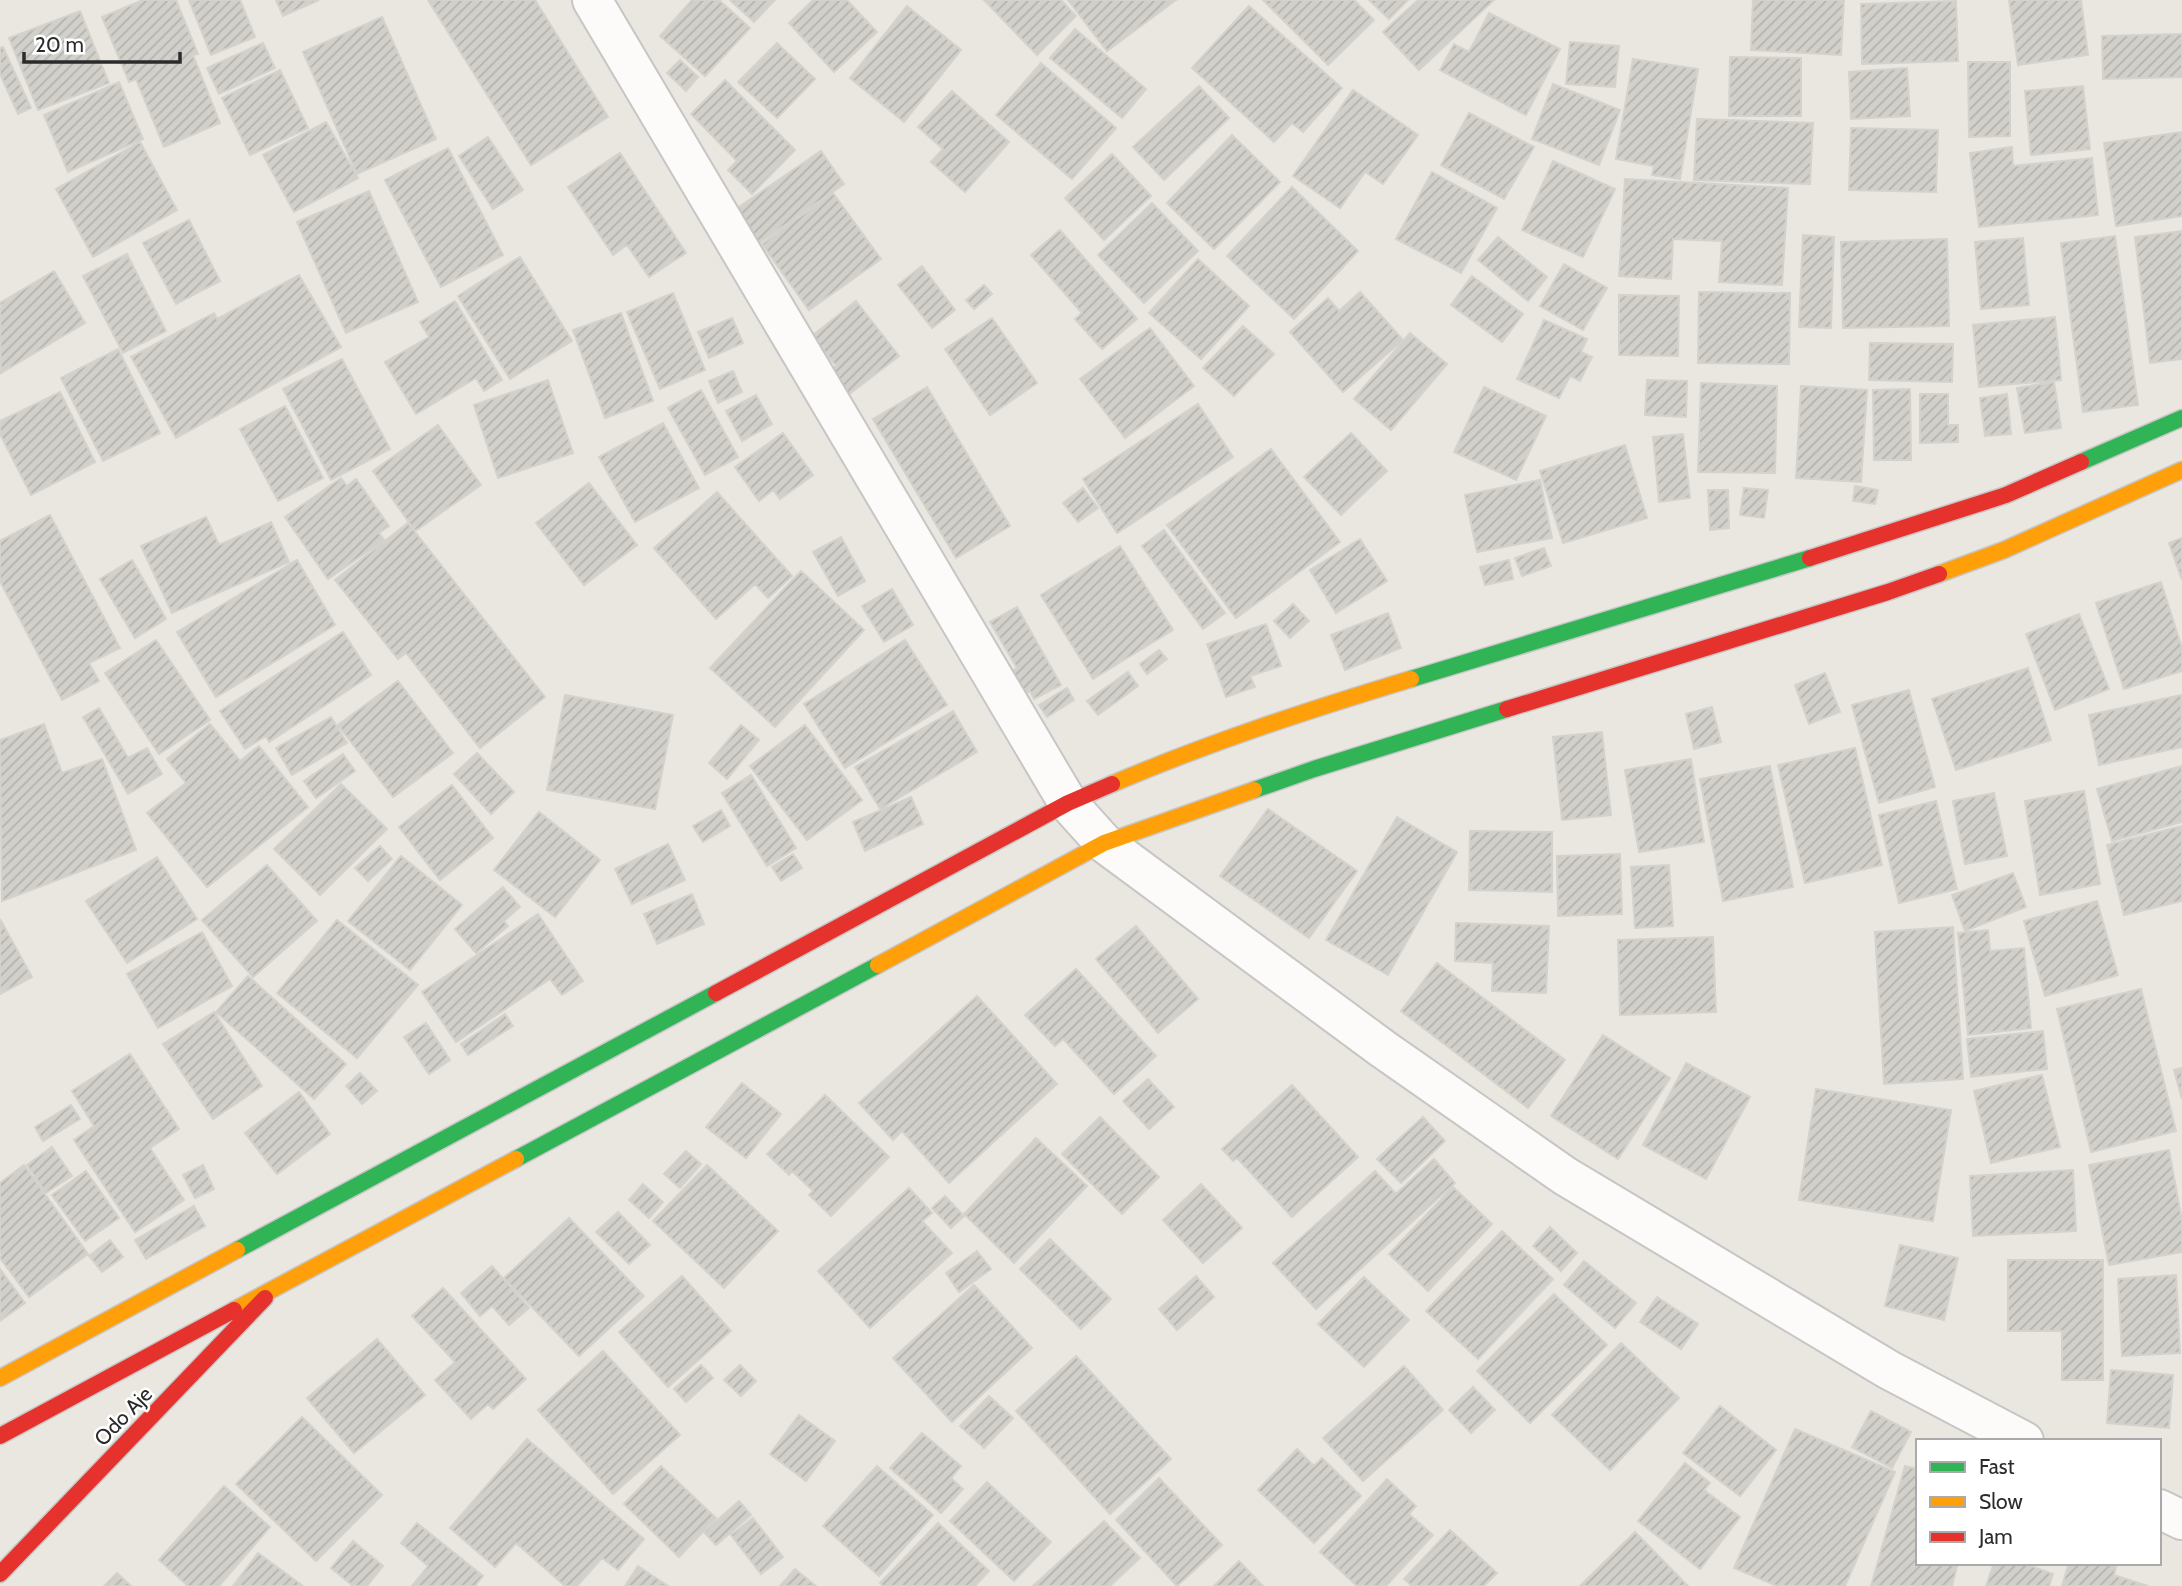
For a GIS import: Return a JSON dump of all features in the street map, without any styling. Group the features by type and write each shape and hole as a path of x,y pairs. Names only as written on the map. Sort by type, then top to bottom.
{"main road":[{"path":"0,1378 1068,803 1164,762 1288,716 1848,547 2006,495 2182,418"},
{"path":"0,1436 1104,843 1314,769 1888,592 2004,550 2182,470"},
{"name":"Odo Aje","path":"0,1574 276,1286"}],"street":[{"path":"593,0 1068,803 1104,843 1382,1049 1565,1176 1889,1370 2020,1439"},
{"path":"2161,1510 2182,1520"}],"building":[{"path":"143,0 176,0 198,54 193,55 220,123 164,147 136,79 129,82 102,17"},
{"path":"189,0 240,0 255,37 211,55"},
{"path":"276,0 319,0 283,16"},
{"path":"428,0 535,0 608,117 531,165"},
{"path":"692,0 719,0 750,28 705,76 660,36"},
{"path":"730,0 775,0 754,22"},
{"path":"813,0 847,0 877,32 834,72 789,23"},
{"path":"984,0 1061,0 1076,16 1037,55"},
{"path":"1068,0 1176,0 1107,51"},
{"path":"1263,0 1354,0 1374,20 1328,65"},
{"path":"1369,0 1408,0 1389,19"},
{"path":"1418,0 1494,0 1419,70 1383,32"},
{"path":"1753,0 1844,0 1841,55 1751,50"},
{"path":"2009,0 2081,0 2088,55 2018,65"},
{"path":"1956,1 1958,61 1862,64 1861,4"},
{"path":"907,6 961,50 904,122 850,78"},
{"path":"1249,6 1342,88 1303,132 1292,123 1274,142 1192,68"},
{"path":"80,11 109,83 38,110 9,38"},
{"path":"1489,13 1560,49 1526,115 1440,70 1454,44 1469,52"},
{"path":"382,17 436,139 357,174 303,52"},
{"path":"1075,29 1146,89 1122,118 1050,58"},
{"path":"2182,34 2182,77 2103,79 2102,36"},
{"path":"1570,42 1619,46 1615,87 1566,84"},
{"path":"263,43 275,68 219,94 207,68"},
{"path":"777,43 815,79 777,118 738,82"},
{"path":"3,47 31,108 18,114 0,74 0,48"},
{"path":"1730,57 1801,58 1801,116 1729,116"},
{"path":"1633,59 1698,69 1680,179 1652,175 1654,166 1616,159"},
{"path":"680,60 698,77 686,91 667,73"},
{"path":"1968,62 2010,62 2010,136 1969,137"},
{"path":"1041,63 1116,128 1072,179 996,115"},
{"path":"1907,68 1910,116 1851,119 1849,72"},
{"path":"280,70 308,128 250,155 222,98"},
{"path":"725,80 795,150 752,194 728,170 737,161 691,114"},
{"path":"119,82 143,139 68,172 44,115"},
{"path":"1553,84 1620,110 1599,165 1532,139"},
{"path":"1199,86 1229,118 1164,180 1133,147"},
{"path":"2083,86 2090,149 2031,155 2025,91"},
{"path":"1353,90 1418,135 1383,184 1365,172 1340,208 1293,176"},
{"path":"952,91 1009,142 965,192 931,162 943,149 918,127"},
{"path":"1469,113 1534,147 1504,199 1441,165"},
{"path":"1697,119 1813,123 1810,184 1694,180"},
{"path":"326,122 358,178 294,212 263,155"},
{"path":"1851,128 1938,130 1936,192 1849,190"},
{"path":"2182,132 2182,216 2116,226 2104,143"},
{"path":"1232,135 1280,182 1214,249 1167,203"},
{"path":"488,137 523,190 493,209 459,156"},
{"path":"140,142 177,210 93,257 56,189"},
{"path":"2012,147 2013,166 2092,158 2098,215 1979,227 1970,153"},
{"path":"448,148 503,255 441,287 385,180"},
{"path":"821,151 844,184 759,243 736,209"},
{"path":"620,153 686,253 649,277 627,245 613,255 568,187"},
{"path":"1112,154 1151,196 1104,240 1065,198"},
{"path":"1553,161 1615,189 1583,257 1522,230"},
{"path":"1432,172 1497,208 1461,273 1396,239"},
{"path":"1625,179 1788,188 1782,285 1719,282 1722,241 1673,239 1671,279 1619,276"},
{"path":"1292,187 1358,251 1294,319 1227,256"},
{"path":"369,191 418,302 346,333 297,222"},
{"path":"833,193 881,259 809,310 762,244"},
{"path":"1152,203 1198,251 1144,303 1098,255"},
{"path":"189,220 220,281 176,304 143,243"},
{"path":"1060,230 1137,319 1102,349 1075,319 1082,313 1031,255"},
{"path":"2182,231 2182,359 2150,363 2135,237"},
{"path":"1803,235 1834,237 1831,328 1799,327"},
{"path":"2115,236 2138,405 2083,412 2061,243"},
{"path":"1498,237 1547,277 1528,301 1478,260"},
{"path":"2023,238 2029,305 1981,309 1975,242"},
{"path":"1947,239 1949,326 1843,328 1841,242"},
{"path":"127,254 166,331 123,353 83,276"},
{"path":"520,257 572,341 510,379 458,296"},
{"path":"1198,259 1249,306 1201,359 1149,313"},
{"path":"1564,264 1607,288 1583,330 1540,306"},
{"path":"922,266 955,310 932,328 898,285"},
{"path":"54,271 85,323 1,373 0,303"},
{"path":"299,275 341,347 176,438 131,357 214,313 217,319"},
{"path":"1472,276 1523,314 1502,342 1451,305"},
{"path":"984,285 992,294 974,309 966,300"},
{"path":"1360,292 1403,340 1343,392 1290,332 1328,298 1339,311"},
{"path":"1699,292 1790,293 1789,364 1698,363"},
{"path":"673,293 705,370 660,389 627,312"},
{"path":"1619,295 1679,296 1678,356 1619,355"},
{"path":"455,301 502,380 484,391 476,378 416,414 385,362 429,337 420,322"},
{"path":"856,301 899,356 848,395 829,371 836,366 812,336"},
{"path":"621,313 653,401 605,418 573,330"},
{"path":"2055,317 2061,380 1979,387 1973,325"},
{"path":"732,318 743,343 709,358 698,332"},
{"path":"992,318 1037,383 990,415 945,349"},
{"path":"1544,320 1587,339 1581,352 1592,357 1580,381 1570,376 1559,398 1517,379"},
{"path":"1243,326 1274,354 1234,396 1203,368"},
{"path":"1150,328 1194,386 1125,438 1080,379"},
{"path":"1410,333 1447,364 1391,430 1354,399"},
{"path":"1870,343 1953,344 1952,382 1869,380"},
{"path":"118,349 160,433 103,461 61,378"},
{"path":"342,359 390,449 331,480 283,389"},
{"path":"733,371 742,392 718,403 709,381"},
{"path":"548,380 573,453 498,478 474,405"},
{"path":"1647,380 1687,381 1686,417 1645,415"},
{"path":"2054,382 2061,428 2025,433 2017,388"},
{"path":"1701,383 1777,386 1775,473 1698,472"},
{"path":"1801,386 1867,390 1861,482 1796,478"},
{"path":"927,387 1010,526 956,558 873,419"},
{"path":"1484,387 1546,416 1516,480 1454,452"},
{"path":"1910,389 1911,460 1874,460 1873,390"},
{"path":"701,390 738,457 705,475 668,408"},
{"path":"60,392 95,462 31,495 0,434 0,421"},
{"path":"1920,394 1948,394 1948,425 1958,425 1958,442 1920,443"},
{"path":"2007,394 2011,434 1985,436 1980,398"},
{"path":"756,395 772,424 742,441 726,411"},
{"path":"1198,404 1233,457 1117,533 1083,479"},
{"path":"285,406 323,478 278,501 240,429"},
{"path":"663,423 699,488 635,522 599,457"},
{"path":"438,425 481,485 415,531 373,471"},
{"path":"783,433 813,475 780,499 773,490 759,501 735,467"},
{"path":"1351,433 1387,471 1341,515 1304,477"},
{"path":"1683,434 1690,498 1659,502 1653,437"},
{"path":"1625,445 1647,518 1563,543 1540,471"},
{"path":"1271,449 1340,542 1236,618 1167,525"},
{"path":"341,478 347,486 356,479 389,526 379,533 384,540 328,579 285,517"},
{"path":"1540,480 1552,538 1477,552 1465,495"},
{"path":"589,483 637,545 584,585 536,523"},
{"path":"1855,486 1878,490 1875,504 1853,501"},
{"path":"1083,488 1098,508 1078,522 1063,503"},
{"path":"1744,488 1768,490 1764,518 1740,515"},
{"path":"1708,490 1728,490 1729,528 1710,530"},
{"path":"717,492 792,576 768,598 755,584 716,619 654,548"},
{"path":"50,515 120,648 89,663 99,681 62,700 0,581 0,541"},
{"path":"206,517 219,545 271,522 289,562 172,613 141,546"},
{"path":"408,523 545,697 480,748 406,653 398,659 335,580"},
{"path":"1164,530 1225,613 1203,629 1142,546"},
{"path":"841,537 865,581 838,596 813,552"},
{"path":"2182,538 2182,580 2169,543"},
{"path":"1360,539 1387,581 1336,613 1310,570"},
{"path":"1120,546 1173,630 1093,679 1041,595"},
{"path":"1544,548 1551,566 1522,576 1515,558"},
{"path":"132,560 166,619 135,638 100,579"},
{"path":"297,560 335,625 216,697 177,632"},
{"path":"1509,560 1513,579 1485,585 1480,567"},
{"path":"801,571 864,630 775,727 710,668"},
{"path":"2161,582 2182,648 2182,671 2124,689 2096,603"},
{"path":"892,589 913,625 884,642 862,606"},
{"path":"1293,604 1309,621 1290,638 1274,621"},
{"path":"1017,607 1061,685 1034,699 1030,691 1019,697 1006,675 1017,668 990,622"},
{"path":"1388,613 1401,648 1345,670 1331,635"},
{"path":"2079,614 2109,689 2055,710 2026,634"},
{"path":"1266,624 1281,666 1250,676 1255,687 1226,697 1207,644"},
{"path":"343,632 371,675 269,742 266,736 245,749 220,711"},
{"path":"156,640 210,720 159,754 105,673"},
{"path":"905,640 947,705 845,768 804,704"},
{"path":"1159,650 1167,659 1147,674 1140,664"},
{"path":"2028,668 2051,740 1956,770 1932,699"},
{"path":"1128,672 1138,686 1098,715 1087,701"},
{"path":"1825,673 1840,712 1809,724 1795,685"},
{"path":"398,681 453,753 393,797 338,725"},
{"path":"1067,688 1074,700 1047,717 1039,705"},
{"path":"1909,690 1935,787 1879,803 1852,705"},
{"path":"565,695 673,715 655,809 547,790"},
{"path":"2181,695 2182,747 2099,765 2089,715"},
{"path":"1712,707 1721,742 1694,749 1686,714"},
{"path":"99,708 128,758 147,748 162,774 128,794 83,717"},
{"path":"953,711 977,752 880,809 855,767"},
{"path":"331,717 347,743 292,775 276,748"},
{"path":"44,724 62,773 102,759 136,850 2,901 0,740"},
{"path":"210,724 240,761 259,746 308,807 207,887 147,813 186,783 167,759"},
{"path":"741,725 759,740 727,779 709,763"},
{"path":"805,725 862,800 807,840 750,766"},
{"path":"1602,732 1611,815 1562,820 1553,737"},
{"path":"1855,748 1882,865 1805,883 1778,765"},
{"path":"477,753 514,792 491,814 454,774"},
{"path":"343,754 355,771 316,798 304,781"},
{"path":"1691,759 1704,842 1639,852 1625,770"},
{"path":"1770,766 1793,887 1723,901 1700,779"},
{"path":"2182,766 2182,822 2112,841 2097,789"},
{"path":"751,775 796,848 767,866 722,793"},
{"path":"341,784 387,829 320,895 274,849"},
{"path":"452,785 493,838 440,880 399,827"},
{"path":"2084,791 2100,884 2040,895 2025,801"},
{"path":"1994,793 2007,856 1965,864 1953,801"},
{"path":"911,797 923,824 865,851 853,822"},
{"path":"1936,801 1957,889 1899,903 1879,815"},
{"path":"1268,809 1357,871 1309,938 1220,876"},
{"path":"721,810 730,826 703,842 693,826"},
{"path":"539,812 600,860 555,917 494,870"},
{"path":"1397,817 1457,852 1388,975 1326,940"},
{"path":"2182,826 2182,901 2124,915 2107,845"},
{"path":"1470,831 1552,832 1552,892 1469,890"},
{"path":"668,844 685,880 632,904 615,869"},
{"path":"380,846 392,859 368,881 355,868"},
{"path":"793,854 802,868 781,881 772,867"},
{"path":"1620,854 1622,914 1558,916 1557,856"},
{"path":"401,856 462,905 410,970 348,921"},
{"path":"157,857 197,919 127,963 86,901"},
{"path":"267,865 317,921 253,977 202,920"},
{"path":"1669,865 1673,926 1635,928 1631,867"},
{"path":"2013,873 2026,907 1965,931 1952,895"},
{"path":"503,887 520,907 504,921 508,926 476,953 455,929"},
{"path":"692,894 704,924 657,944 644,914"},
{"path":"2097,901 2118,975 2045,996 2024,921"},
{"path":"538,914 583,981 562,995 550,979 456,1042 422,992"},
{"path":"0,919 32,977 0,994"},
{"path":"337,920 418,985 357,1058 277,993"},
{"path":"1456,923 1549,926 1546,993 1492,991 1493,963 1455,961"},
{"path":"1136,926 1198,999 1158,1033 1096,959"},
{"path":"1953,927 1963,1079 1884,1084 1875,932"},
{"path":"1988,930 1990,951 2024,948 2031,1028 1968,1035 1958,933"},
{"path":"202,932 232,986 158,1028 127,974"},
{"path":"1713,937 1716,1012 1620,1015 1618,940"},
{"path":"1437,963 1565,1060 1528,1108 1401,1011"},
{"path":"1076,969 1156,1056 1114,1094 1063,1039 1055,1046 1025,1015"},
{"path":"248,976 346,1064 314,1099 216,1012"},
{"path":"2141,989 2176,1131 2091,1152 2057,1009"},
{"path":"977,996 1057,1084 949,1183 902,1131 893,1140 859,1103"},
{"path":"214,1012 262,1086 213,1119 163,1044"},
{"path":"505,1014 513,1026 468,1055 461,1044"},
{"path":"426,1023 450,1060 429,1074 404,1037"},
{"path":"2043,1031 2047,1069 1971,1077 1967,1039"},
{"path":"1603,1035 1670,1078 1618,1159 1551,1116"},
{"path":"130,1054 179,1129 150,1148 184,1200 135,1232 74,1140 94,1126 72,1091"},
{"path":"1686,1063 1750,1097 1706,1179 1643,1145"},
{"path":"2182,1068 2182,1099 2174,1070"},
{"path":"360,1073 377,1091 362,1104 346,1086"},
{"path":"2042,1075 2060,1147 1991,1163 1974,1091"},
{"path":"1148,1079 1174,1107 1149,1129 1123,1101"},
{"path":"742,1083 781,1114 746,1158 706,1127"},
{"path":"1292,1085 1358,1157 1292,1217 1237,1158 1233,1161 1222,1149"},
{"path":"1816,1089 1951,1110 1933,1221 1799,1200"},
{"path":"299,1092 330,1134 277,1174 245,1133"},
{"path":"825,1095 889,1157 831,1216 809,1195 813,1191 792,1171 789,1175 767,1154"},
{"path":"71,1105 80,1119 43,1141 35,1127"},
{"path":"1100,1117 1159,1177 1122,1214 1062,1154"},
{"path":"1423,1117 1445,1141 1401,1183 1377,1159"},
{"path":"1036,1138 1087,1186 1014,1263 964,1214"},
{"path":"52,1147 72,1176 46,1193 27,1165"},
{"path":"2169,1150 2182,1221 2182,1252 2109,1265 2089,1165"},
{"path":"686,1151 701,1164 680,1188 664,1174"},
{"path":"1434,1159 1455,1183 1316,1309 1273,1263 1375,1171 1396,1194"},
{"path":"24,1165 88,1254 29,1297 0,1258 0,1183"},
{"path":"203,1165 214,1189 195,1198 183,1175"},
{"path":"707,1165 778,1231 724,1288 653,1221"},
{"path":"2073,1170 2076,1231 1973,1236 1970,1176"},
{"path":"86,1171 119,1218 85,1241 52,1195"},
{"path":"643,1184 663,1202 649,1218 629,1200"},
{"path":"1201,1184 1242,1228 1203,1263 1163,1220"},
{"path":"1453,1187 1492,1224 1428,1291 1389,1254"},
{"path":"909,1188 932,1213 922,1221 952,1253 870,1328 818,1271"},
{"path":"945,1196 964,1216 951,1228 932,1208"},
{"path":"194,1206 205,1226 146,1259 135,1240"},
{"path":"618,1212 650,1245 629,1264 596,1232"},
{"path":"569,1218 644,1296 579,1356 504,1278"},
{"path":"1550,1227 1577,1253 1561,1271 1533,1246"},
{"path":"1502,1231 1553,1279 1478,1359 1426,1311"},
{"path":"1050,1239 1111,1299 1081,1329 1020,1269"},
{"path":"110,1240 123,1257 102,1272 89,1256"},
{"path":"1900,1245 1958,1258 1944,1320 1885,1306"},
{"path":"977,1251 991,1269 959,1292 946,1273"},
{"path":"2008,1260 2103,1260 2103,1380 2062,1380 2062,1331 2008,1331"},
{"path":"1584,1261 1636,1303 1615,1328 1564,1285"},
{"path":"492,1266 529,1308 509,1325 492,1306 480,1316 461,1293"},
{"path":"0,1269 25,1303 0,1321"},
{"path":"2176,1275 2180,1353 2122,1356 2118,1279"},
{"path":"682,1276 731,1331 668,1387 619,1332"},
{"path":"1196,1276 1214,1297 1177,1330 1159,1309"},
{"path":"1364,1277 1409,1320 1364,1367 1318,1324"},
{"path":"974,1285 1032,1348 952,1422 893,1358"},
{"path":"443,1288 526,1379 493,1409 488,1404 471,1419 435,1380 455,1362 412,1316"},
{"path":"1554,1294 1607,1345 1530,1423 1477,1371"},
{"path":"1657,1297 1698,1324 1681,1349 1640,1322"},
{"path":"377,1339 425,1395 354,1453 307,1398"},
{"path":"1621,1343 1679,1398 1610,1470 1552,1415"},
{"path":"603,1351 680,1435 613,1494 538,1410"},
{"path":"1076,1356 1171,1459 1110,1514 1016,1411"},
{"path":"701,1365 713,1378 686,1402 674,1389"},
{"path":"740,1365 756,1381 741,1396 724,1380"},
{"path":"1404,1366 1443,1410 1363,1481 1323,1438"},
{"path":"2111,1370 2173,1375 2169,1428 2107,1423"},
{"path":"1473,1387 1495,1410 1471,1433 1449,1410"},
{"path":"989,1396 1013,1418 984,1448 960,1426"},
{"path":"1720,1406 1776,1450 1740,1496 1683,1453"},
{"path":"1871,1411 1911,1432 1892,1468 1852,1447"},
{"path":"799,1415 835,1441 806,1481 770,1454"},
{"path":"302,1417 382,1495 316,1561 236,1484"},
{"path":"1795,1429 1895,1472 1845,1586 1777,1586 1734,1568"},
{"path":"922,1433 961,1466 951,1478 963,1489 941,1513 890,1468"},
{"path":"527,1439 644,1539 618,1570 602,1558 577,1586 565,1586 516,1543 495,1567 450,1528"},
{"path":"1297,1449 1314,1466 1322,1458 1361,1496 1314,1543 1258,1490"},
{"path":"1685,1463 1710,1483 1704,1490 1740,1517 1700,1569 1638,1521"},
{"path":"661,1466 716,1518 679,1557 624,1504"},
{"path":"877,1466 933,1515 879,1576 823,1526"},
{"path":"1905,1466 1916,1469 1916,1565 1957,1565 1952,1586 1871,1586"},
{"path":"1159,1478 1222,1545 1177,1586 1116,1520"},
{"path":"1387,1479 1416,1506 1409,1514 1433,1535 1386,1586 1357,1586 1320,1552"},
{"path":"987,1482 1051,1542 1014,1581 950,1521"},
{"path":"224,1486 270,1527 219,1586 188,1586 159,1560"},
{"path":"739,1501 751,1515 716,1545 704,1532"},
{"path":"753,1518 783,1557 761,1574 731,1535"},
{"path":"1104,1521 1140,1558 1110,1586 1033,1586"},
{"path":"417,1523 483,1576 475,1586 412,1586 428,1566 401,1543"},
{"path":"938,1523 989,1571 975,1586 883,1586 880,1583"},
{"path":"1450,1530 1497,1573 1484,1586 1412,1586 1404,1579"},
{"path":"1635,1532 1688,1586 1580,1586"},
{"path":"353,1541 383,1566 367,1586 353,1586 331,1568"},
{"path":"258,1553 303,1586 233,1586"},
{"path":"1239,1561 1263,1586 1214,1586"},
{"path":"1993,1565 2028,1565 2053,1574 2049,1586 1986,1586"},
{"path":"2068,1565 2116,1565 2114,1575 2148,1586 2062,1586"},
{"path":"638,1566 668,1586 625,1586"},
{"path":"795,1569 816,1586 780,1586"},
{"path":"117,1573 131,1586 104,1586"}],"traffic: fast":[{"path":"2081,462 2182,418"},
{"path":"1411,679 1810,558"},
{"path":"1254,790 1507,709"},
{"path":"516,1159 878,965"},
{"path":"237,1250 716,993"}],"traffic: slow":[{"path":"1939,574 2004,550 2182,470"},
{"path":"1112,784 1260,727 1411,679"},
{"path":"878,965 1104,843 1254,790"},
{"path":"234,1310 516,1159"},
{"path":"0,1378 237,1250"}],"traffic: jam":[{"path":"1810,558 2006,495 2081,462"},
{"path":"1507,709 1939,574"},
{"path":"716,993 1068,803 1112,784"},
{"path":"0,1574 265,1298"},
{"path":"0,1436 234,1310"}]}
